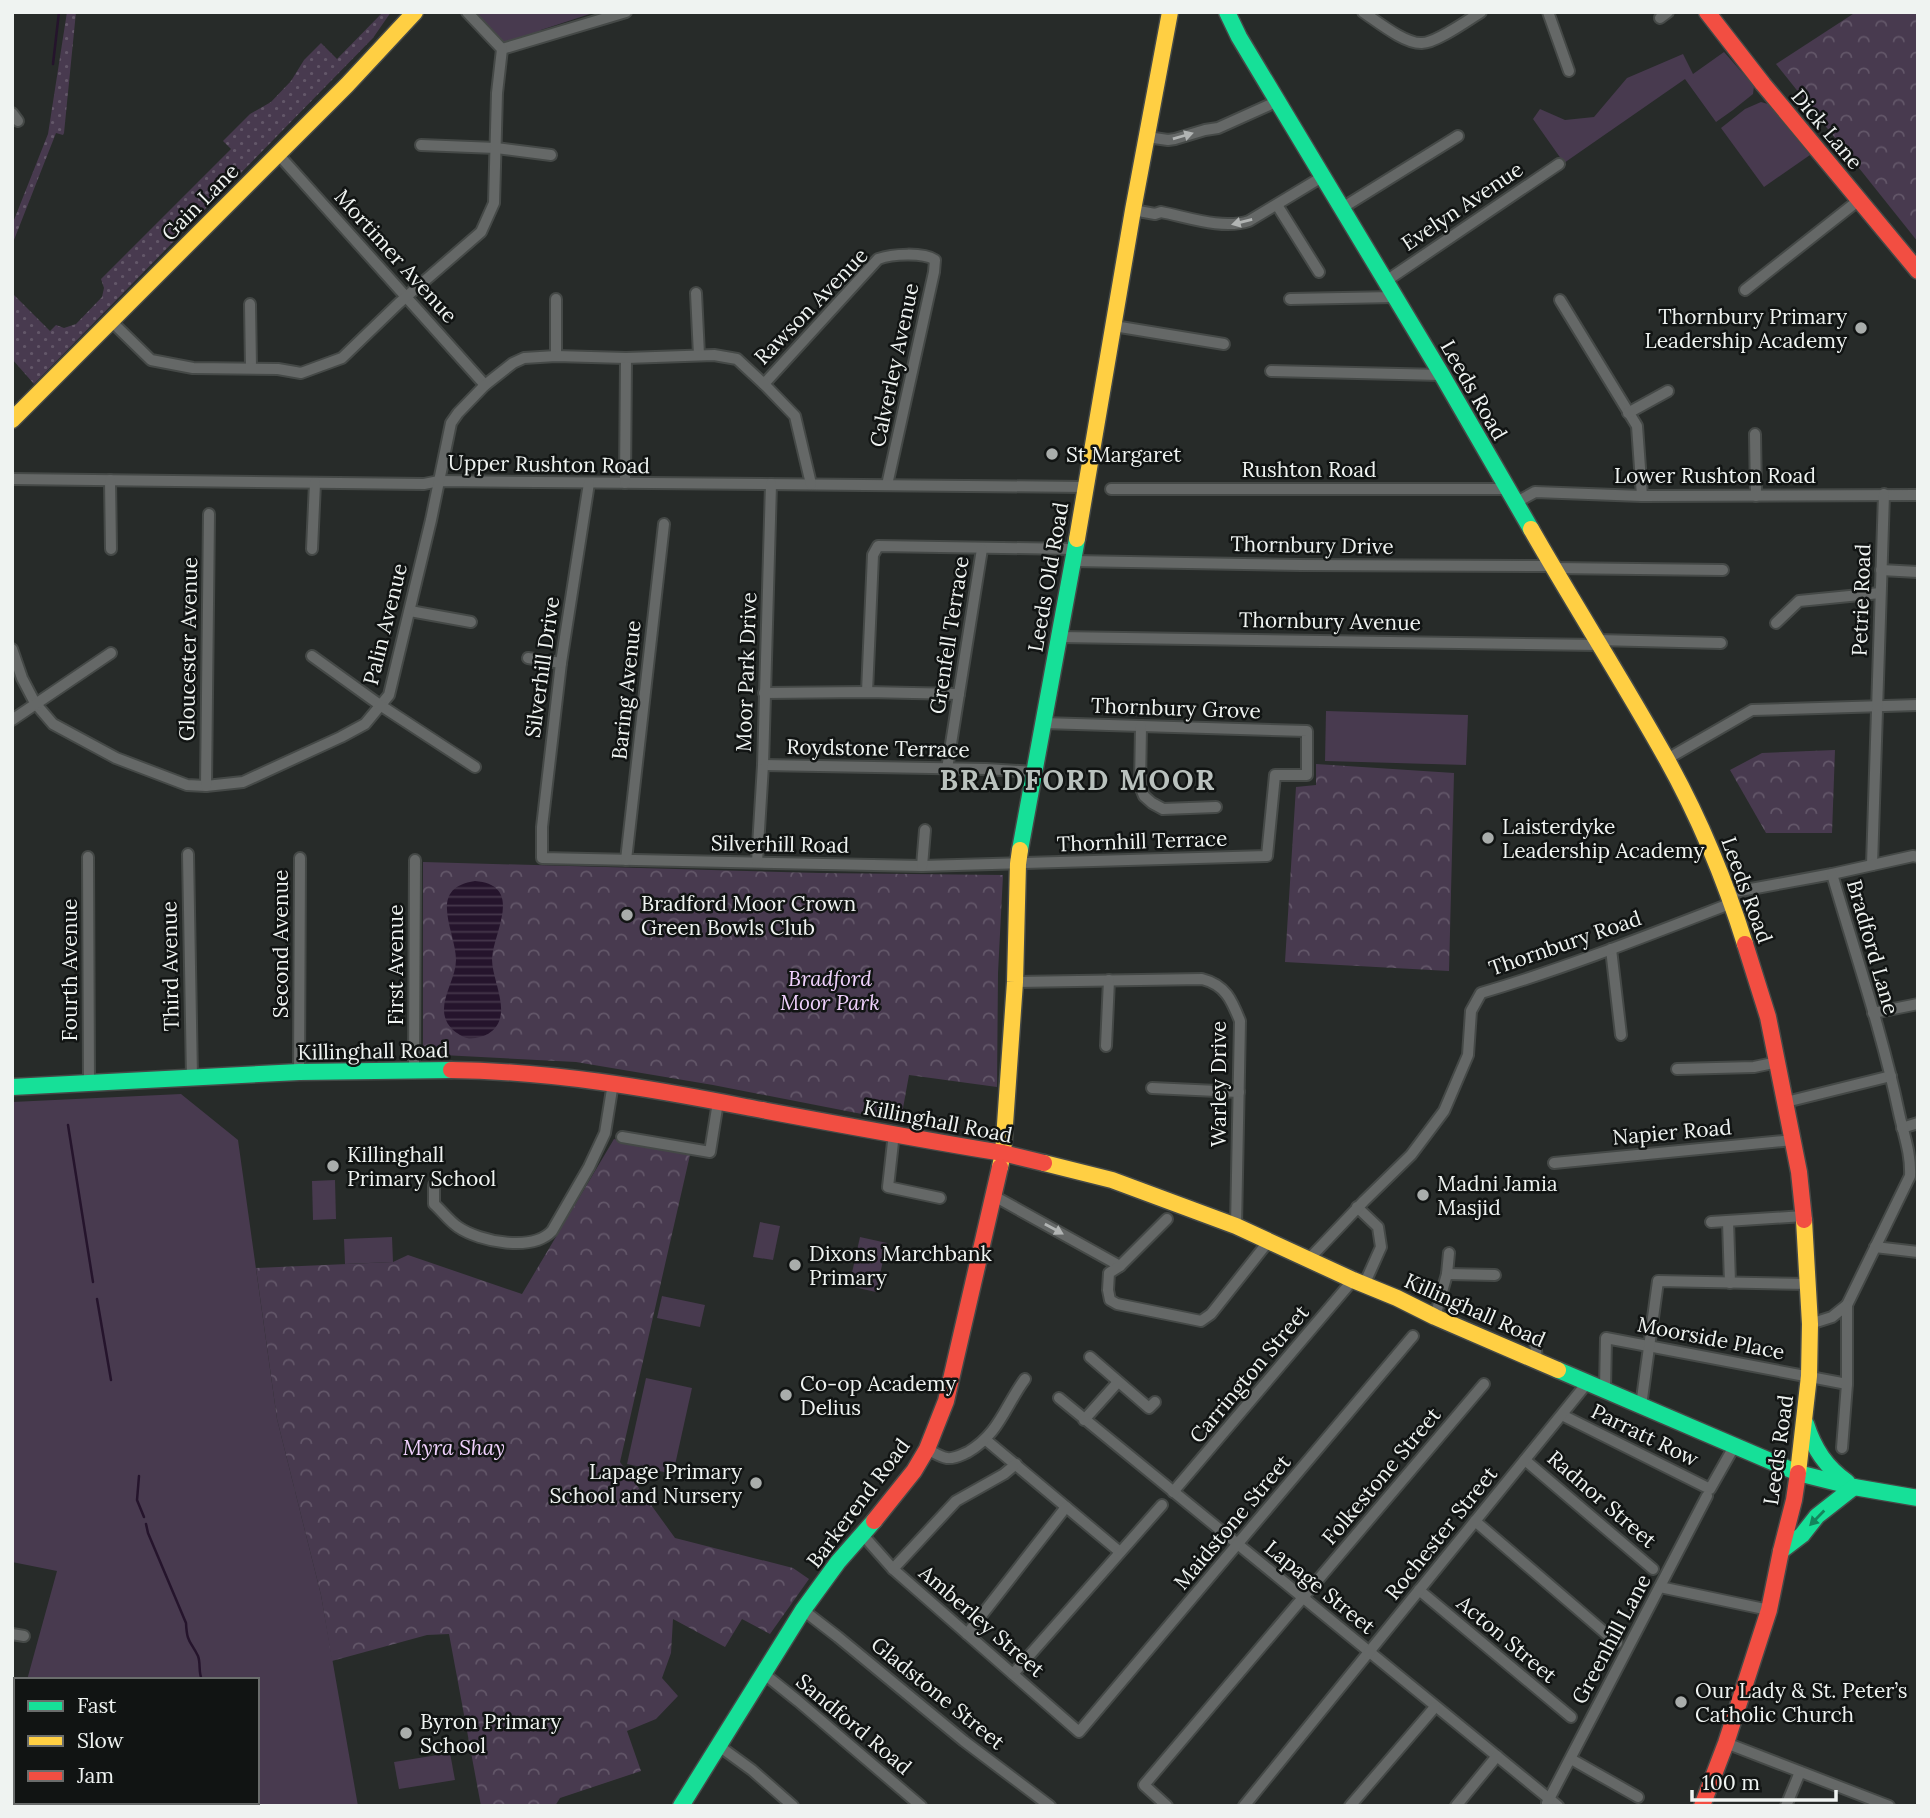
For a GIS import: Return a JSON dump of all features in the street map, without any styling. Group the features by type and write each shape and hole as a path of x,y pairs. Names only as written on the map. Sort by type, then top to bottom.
{"main road":[{"name":"Gain Lane","path":"12,420 278,154 415,12"},
{"name":"Leeds Old Road","path":"1003,1153 1015,982 1018,864 1170,12"},
{"name":"Leeds Road","path":"1227,12 1239,37 1442,375 1552,567 1667,759 1731,898 1768,1017 1794,1140 1804,1216 1809,1284 1809,1376 1794,1500 1769,1610 1726,1743 1702,1806"},
{"name":"Dick Lane","path":"1707,12 1739,55 1918,271"},
{"name":"Killinghall Road","path":"12,1087 299,1073 478,1070 562,1077 658,1090 1003,1153 1112,1180 1236,1226 1435,1317 1798,1473 1918,1498"},
{"name":"Barkerend Road","path":"681,1806 803,1610 838,1562 908,1479 927,1449 946,1401 1003,1153"},
{"path":"1781,1551 1802,1535 1817,1516 1854,1486 1833,1473 1820,1458 1805,1419"}],"street":[{"path":"111,321 151,360 193,368 278,369 301,373 342,358 481,232 494,203 497,93 502,49 467,12"},
{"path":"502,49 626,12"},
{"path":"1363,12 1407,40 1423,43 1435,40 1481,12"},
{"path":"1548,12 1569,71"},
{"path":"1147,137 1175,139 1218,128 1278,101"},
{"path":"1342,208 1458,136"},
{"path":"421,145 496,148 551,155"},
{"name":"Mortimer Avenue","path":"278,154 485,385"},
{"name":"Evelyn Avenue","path":"1386,281 1559,164"},
{"path":"1133,210 1156,214 1161,212 1233,225 1249,221 1322,177"},
{"path":"1745,290 1859,200"},
{"path":"1277,205 1319,272"},
{"name":"Rawson Avenue","path":"764,384 878,259 890,255 928,256"},
{"name":"Calverley Avenue","path":"887,485 934,272 935,260 928,256"},
{"path":"696,292 699,355"},
{"path":"1290,299 1395,297"},
{"path":"556,299 556,356"},
{"path":"1560,300 1637,426 1642,496"},
{"path":"250,304 251,368"},
{"path":"1114,326 1224,344"},
{"name":"Palin Avenue","path":"12,649 22,678 35,703 53,724 116,758 187,785 243,782 365,724 389,695 451,423 485,385 513,363 524,358 699,355 737,359 795,416 811,484"},
{"path":"625,483 626,358"},
{"path":"1271,371 1442,375"},
{"path":"1628,413 1668,391"},
{"path":"1755,434 1756,496"},
{"name":"Upper Rushton Road","path":"12,479 1085,487"},
{"path":"110,480 111,549"},
{"path":"312,549 315,483"},
{"name":"Silverhill Drive","path":"542,858 542,827 561,663 589,483"},
{"name":"Moor Park Drive","path":"757,862 763,765 771,484"},
{"name":"Rushton Road","path":"1111,489 1511,496"},
{"name":"Lower Rushton Road","path":"1511,496 1535,492 1642,496 1918,495"},
{"name":"Petrie Road","path":"1872,865 1884,494"},
{"name":"Gloucester Avenue","path":"206,786 209,514"},
{"name":"Baring Avenue","path":"626,860 664,524"},
{"name":"Thornbury Drive","path":"867,692 873,555 878,546 1301,565 1723,570"},
{"name":"Grenfell Terrace","path":"947,769 982,549"},
{"path":"1881,570 1918,572"},
{"path":"1776,623 1799,601 1880,593"},
{"path":"410,611 471,622"},
{"name":"Thornbury Avenue","path":"1059,637 1721,643"},
{"path":"12,720 111,653"},
{"path":"312,656 380,705 475,767"},
{"path":"528,658 561,663"},
{"path":"764,693 959,694"},
{"path":"1667,759 1752,710 1918,705"},
{"name":"Thornbury Grove","path":"1044,723 1307,731 1307,775 1275,775 1267,856"},
{"path":"1141,726 1140,786 1144,796 1163,808 1216,807"},
{"name":"Roydstone Terrace","path":"763,765 1034,772"},
{"path":"922,866 925,830"},
{"name":"Third Avenue","path":"188,854 192,1078"},
{"name":"Fourth Avenue","path":"88,856 89,1083"},
{"name":"Thornhill Terrace","path":"1018,864 1267,856"},
{"name":"Thornbury Road","path":"1308,1260 1357,1207 1411,1156 1444,1111 1468,1055 1471,1011 1481,993 1611,949 1731,898 1918,857"},
{"name":"Second Avenue","path":"299,1073 300,858"},
{"name":"Silverhill Road","path":"542,858 922,866 1018,864"},
{"name":"First Avenue","path":"414,1069 415,860"},
{"name":"Bradford Lane","path":"1832,874 1891,1076 1911,1158 1910,1176 1847,1305"},
{"path":"1611,949 1620,1035"},
{"name":"Warley Drive","path":"1015,982 1202,979 1213,982 1232,999 1240,1021 1236,1226"},
{"path":"1106,1046 1109,980"},
{"path":"1873,1013 1918,1004"},
{"path":"1677,1069 1754,1067 1778,1062"},
{"path":"1786,1101 1891,1076"},
{"path":"434,1185 434,1204 458,1227 482,1238 522,1244 547,1236 606,1133 613,1083"},
{"path":"1152,1088 1239,1092"},
{"path":"622,1137 710,1152 718,1102"},
{"path":"1902,1128 1918,1123"},
{"path":"894,1133 888,1186 940,1198"},
{"name":"Napier Road","path":"1554,1163 1794,1140"},
{"path":"994,1196 1120,1266"},
{"name":"Carrington Street","path":"1173,1492 1359,1283 1381,1247 1378,1227 1357,1207"},
{"path":"1711,1222 1804,1216"},
{"path":"1167,1219 1120,1266 1109,1273 1110,1300 1117,1304 1201,1321 1211,1314 1268,1242"},
{"path":"1728,1221 1730,1283"},
{"path":"1875,1247 1918,1252"},
{"path":"1435,1317 1447,1274 1448,1253"},
{"path":"1447,1274 1495,1275"},
{"path":"1641,1406 1658,1281 1809,1284"},
{"path":"1810,1324 1832,1317 1847,1305"},
{"path":"1842,1448 1847,1384 1847,1305"},
{"name":"Maidstone Street","path":"1079,1732 1413,1336"},
{"name":"Moorside Place","path":"1605,1389 1606,1338 1847,1384"},
{"path":"1535,1339 1537,1361"},
{"path":"1090,1357 1149,1408 1155,1402"},
{"path":"927,1449 947,1458 957,1457 986,1440 1025,1379"},
{"path":"1084,1420 1118,1381"},
{"name":"Rochester Street","path":"1244,1806 1588,1382"},
{"name":"Folkestone Street","path":"1167,1806 1144,1785 1484,1384"},
{"name":"Lapage Street","path":"1059,1398 1497,1756 1551,1804"},
{"name":"Parratt Row","path":"1562,1415 1709,1492"},
{"path":"986,1440 1120,1552"},
{"name":"Greenhill Lane","path":"1551,1804 1570,1759 1735,1445"},
{"name":"Radnor Street","path":"1525,1460 1653,1569"},
{"path":"893,1569 956,1501 1004,1474 1016,1464"},
{"path":"1013,1675 1162,1505"},
{"path":"967,1634 1066,1507"},
{"path":"1475,1521 1617,1643"},
{"name":"Amberley Street","path":"862,1534 893,1569 1079,1732"},
{"path":"1660,1587 1769,1610"},
{"name":"Acton Street","path":"1419,1590 1571,1717"},
{"name":"Gladstone Street","path":"803,1610 964,1741 1050,1806"},
{"name":"Sandford Road","path":"762,1673 921,1806"},
{"path":"1350,1806 1435,1707"},
{"path":"1726,1743 1870,1802 1889,1806"},
{"path":"719,1746 752,1770 793,1806"},
{"path":"1455,1806 1497,1756"},
{"path":"1570,1759 1638,1797"},
{"path":"1786,1806 1800,1772"}],"green space":[{"path":"67,12 76,12 64,133 56,133 12,245 12,225 48,134"},
{"path":"383,12 391,12 373,38 34,384 12,359 12,293 50,331 56,325 64,328 76,324 102,297 104,288 101,279 231,149 223,141 250,114 271,102 321,43 337,59"},
{"path":"474,12 596,12 541,30 539,34 502,44"},
{"path":"1856,12 1918,12 1918,242 1776,64"},
{"path":"1724,52 1754,86 1753,94 1716,122 1685,79 1564,163 1533,119 1540,109 1565,120 1594,117 1627,78 1683,54 1693,74"},
{"path":"1761,102 1768,104 1810,155 1764,187 1721,128 1745,109"},
{"path":"1326,711 1468,715 1466,765 1325,761"},
{"path":"1835,750 1832,833 1766,833 1730,770 1762,753"},
{"path":"1316,764 1454,773 1449,971 1285,962 1296,787 1316,785"},
{"name":"Bradford Moor Park","path":"423,862 819,873 1003,875 998,973 997,1087 909,1075 901,1119 576,1062 423,1054"},
{"path":"181,1094 238,1140 277,1419 321,1595 358,1806 174,1804 259,1804 259,1678 28,1678 57,1571 12,1562 12,1102"},
{"name":"Myra Shay","path":"614,1139 690,1155 620,1462 675,1538 793,1568 809,1579 770,1634 742,1619 725,1647 673,1619 671,1653 662,1678 678,1696 656,1719 627,1731 641,1771 560,1798 555,1806 481,1806 449,1634 427,1635 332,1661 321,1595 277,1419 256,1268 393,1262 408,1255 522,1294"},
{"path":"335,1180 336,1219 313,1220 312,1181"},
{"path":"760,1222 780,1226 773,1260 753,1257"},
{"path":"392,1237 393,1262 345,1264 344,1239"},
{"path":"860,1237 887,1243 876,1292 849,1286"},
{"path":"662,1296 705,1305 700,1327 657,1318"},
{"path":"646,1378 692,1388 673,1474 627,1464"},
{"path":"14,1724 14,1804 137,1804 12,1806"},
{"path":"450,1753 455,1780 399,1789 394,1762"}],"shaded area":[{"path":"475,881 490,884 499,891 503,901 492,959 501,1009 496,1027 486,1035 470,1038 453,1030 444,1013 456,960 447,901 451,892 460,885"}],"waterway":[{"path":"53,64 59,12"},
{"path":"68,1125 93,1282"},
{"path":"97,1299 111,1380"},
{"path":"139,1476 137,1500 144,1517"},
{"path":"146,1524 186,1623 188,1638 198,1656 201,1678"}],"traffic: fast":[{"path":"1227,12 1239,37 1531,529"},
{"path":"1020,850 1077,539"},
{"path":"12,1087 299,1072 451,1070"},
{"path":"1558,1370 1798,1473 1854,1487 1918,1498"},
{"path":"1806,1424 1822,1457 1847,1482"},
{"path":"1781,1551 1802,1535 1817,1516 1854,1487"},
{"path":"681,1806 803,1610 838,1562 874,1521"}],"traffic: slow":[{"path":"12,420 347,85 415,12"},
{"path":"1077,539 1170,12"},
{"path":"1531,529 1678,780 1710,849 1745,944"},
{"path":"1000,1167 1015,982 1020,850"},
{"path":"1044,1163 1112,1180 1236,1226 1558,1370"},
{"path":"1798,1473 1809,1376 1810,1324 1804,1220"}],"traffic: jam":[{"path":"1707,12 1918,271"},
{"path":"1745,944 1768,1017 1799,1172 1804,1220"},
{"path":"451,1070 562,1077 636,1087 1003,1153 1044,1163"},
{"path":"874,1521 914,1471 927,1449 946,1401 1000,1167"},
{"path":"1702,1806 1726,1743 1769,1610 1798,1473"}],"place":[{"name":"Thornbury Primary Leadership Academy","path":"1861,328"},
{"name":"St Margaret","path":"1052,454"},
{"name":"Laisterdyke Leadership Academy","path":"1488,838"},
{"name":"Bradford Moor Crown Green Bowls Club","path":"627,915"},
{"name":"Killinghall Primary School","path":"333,1166"},
{"name":"Madni Jamia Masjid","path":"1423,1195"},
{"name":"Dixons Marchbank Primary","path":"795,1265"},
{"name":"Co-op Academy Delius","path":"786,1395"},
{"name":"Lapage Primary School and Nursery","path":"756,1483"},
{"name":"Our Lady & St. Peter’s Catholic Church","path":"1681,1702"},
{"name":"Byron Primary School","path":"406,1733"}],"district":[{"name":"BRADFORD MOOR","path":"1078,780"}]}
